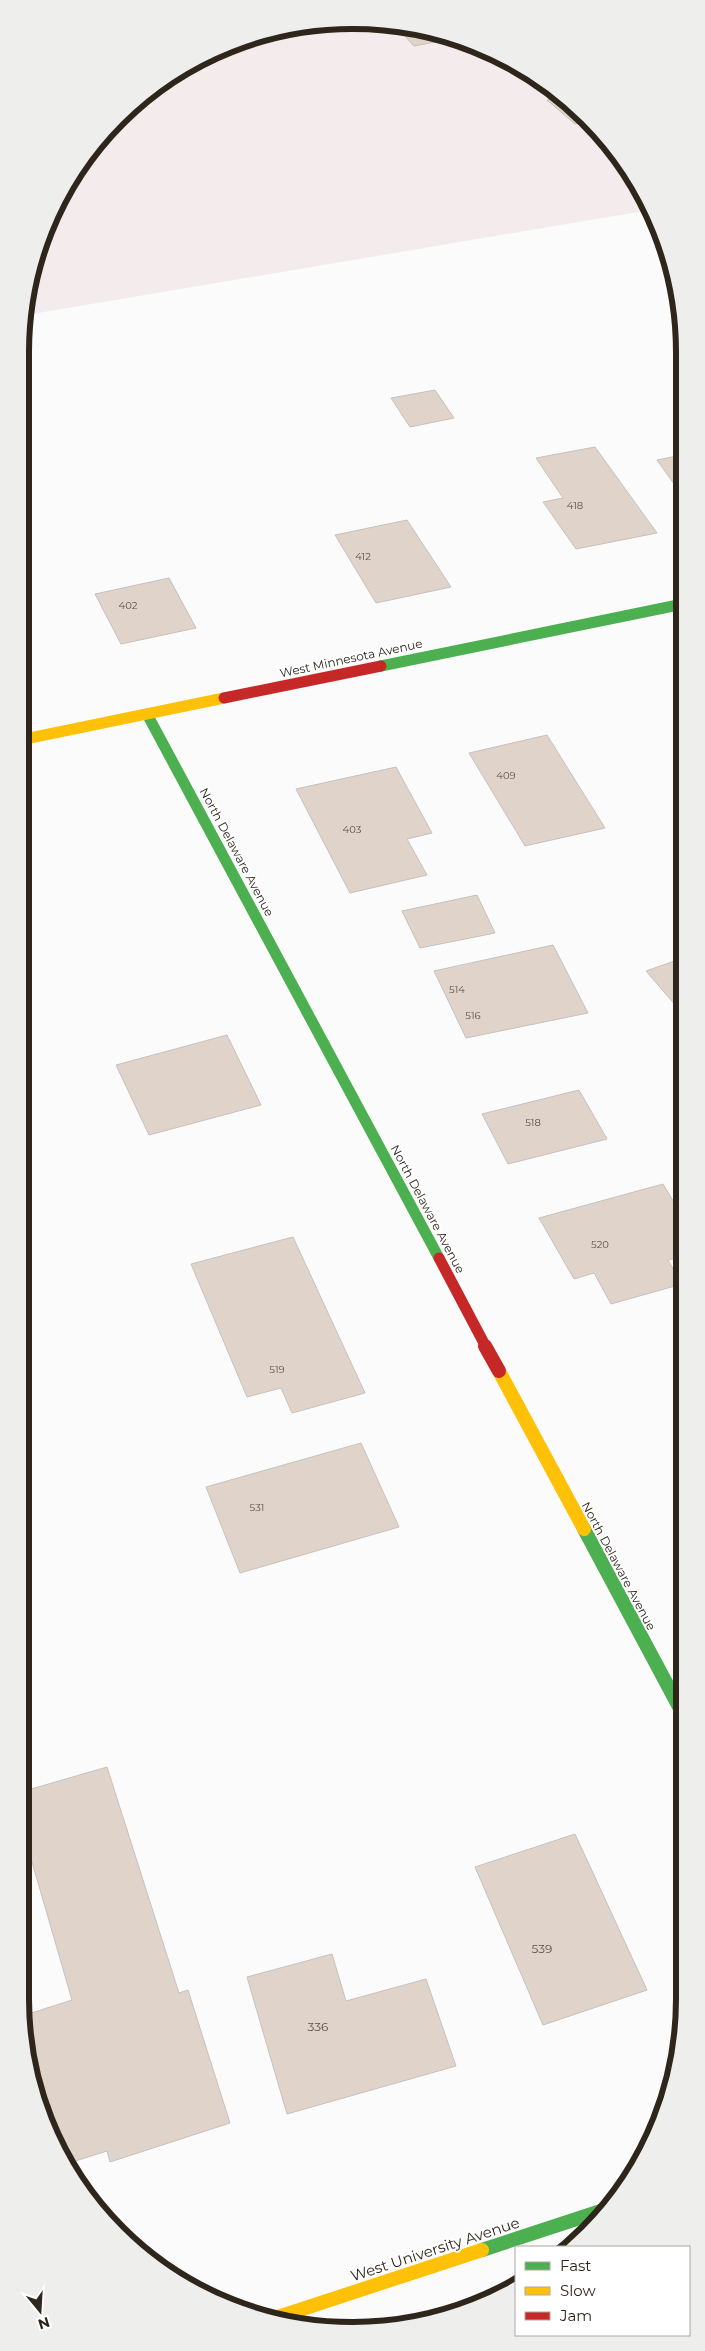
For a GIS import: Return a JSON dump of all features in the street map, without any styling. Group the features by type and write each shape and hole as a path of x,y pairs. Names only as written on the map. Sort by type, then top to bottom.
{"street":[{"name":"West Minnesota Avenue","path":"29,738 676,605"},
{"name":"North Delaware Avenue","path":"147,714 676,1703"},
{"name":"West University Avenue","path":"285,2315 595,2213"}],"shaded area":[{"path":"331,29 374,29 436,40 457,46 496,62 550,96 596,139 622,173 644,211 31,314 40,269 53,229 62,209 83,173 109,139 139,109 191,72 229,53 289,35"}],"building":[{"path":"402,33 440,41 414,46"},
{"path":"553,98 580,123 575,124 547,100"},
{"path":"435,390 454,418 410,427 391,398"},
{"path":"595,447 657,533 576,549 543,502 563,498 536,458"},
{"path":"676,456 676,487 657,460"},
{"path":"407,520 451,587 376,603 335,535"},
{"path":"169,578 196,628 121,644 95,594"},
{"path":"547,735 605,828 525,846 469,753"},
{"path":"396,767 432,833 407,839 427,875 350,893 296,789"},
{"path":"477,895 495,933 420,948 402,911"},
{"path":"553,945 588,1013 466,1038 434,971"},
{"path":"676,960 676,1006 646,971"},
{"path":"227,1035 261,1105 149,1135 116,1065"},
{"path":"579,1090 607,1139 508,1164 482,1114"},
{"path":"663,1184 676,1206 676,1258 668,1260 676,1274 676,1286 611,1304 594,1273 574,1279 539,1218"},
{"path":"293,1237 365,1393 292,1413 281,1388 247,1397 191,1264"},
{"path":"361,1443 399,1527 240,1573 206,1487"},
{"path":"107,1767 179,1993 188,1990 230,2123 110,2162 107,2151 73,2162 72,2160 62,2142 46,2103 35,2062 29,2020 29,2014 72,2000 29,1852 29,1790"},
{"path":"575,1834 647,1990 543,2025 475,1867"},
{"path":"332,1954 346,2001 426,1979 456,2066 287,2114 247,1977"}],"traffic: fast":[{"path":"381,666 676,605"},
{"path":"147,714 439,1258"},
{"path":"584,1529 676,1701"},
{"path":"482,2250 595,2213"}],"traffic: slow":[{"path":"29,738 224,698"},
{"path":"499,1371 584,1529"},
{"path":"285,2315 482,2250"}],"traffic: jam":[{"path":"224,698 381,666"},
{"path":"439,1258 499,1371"}]}
